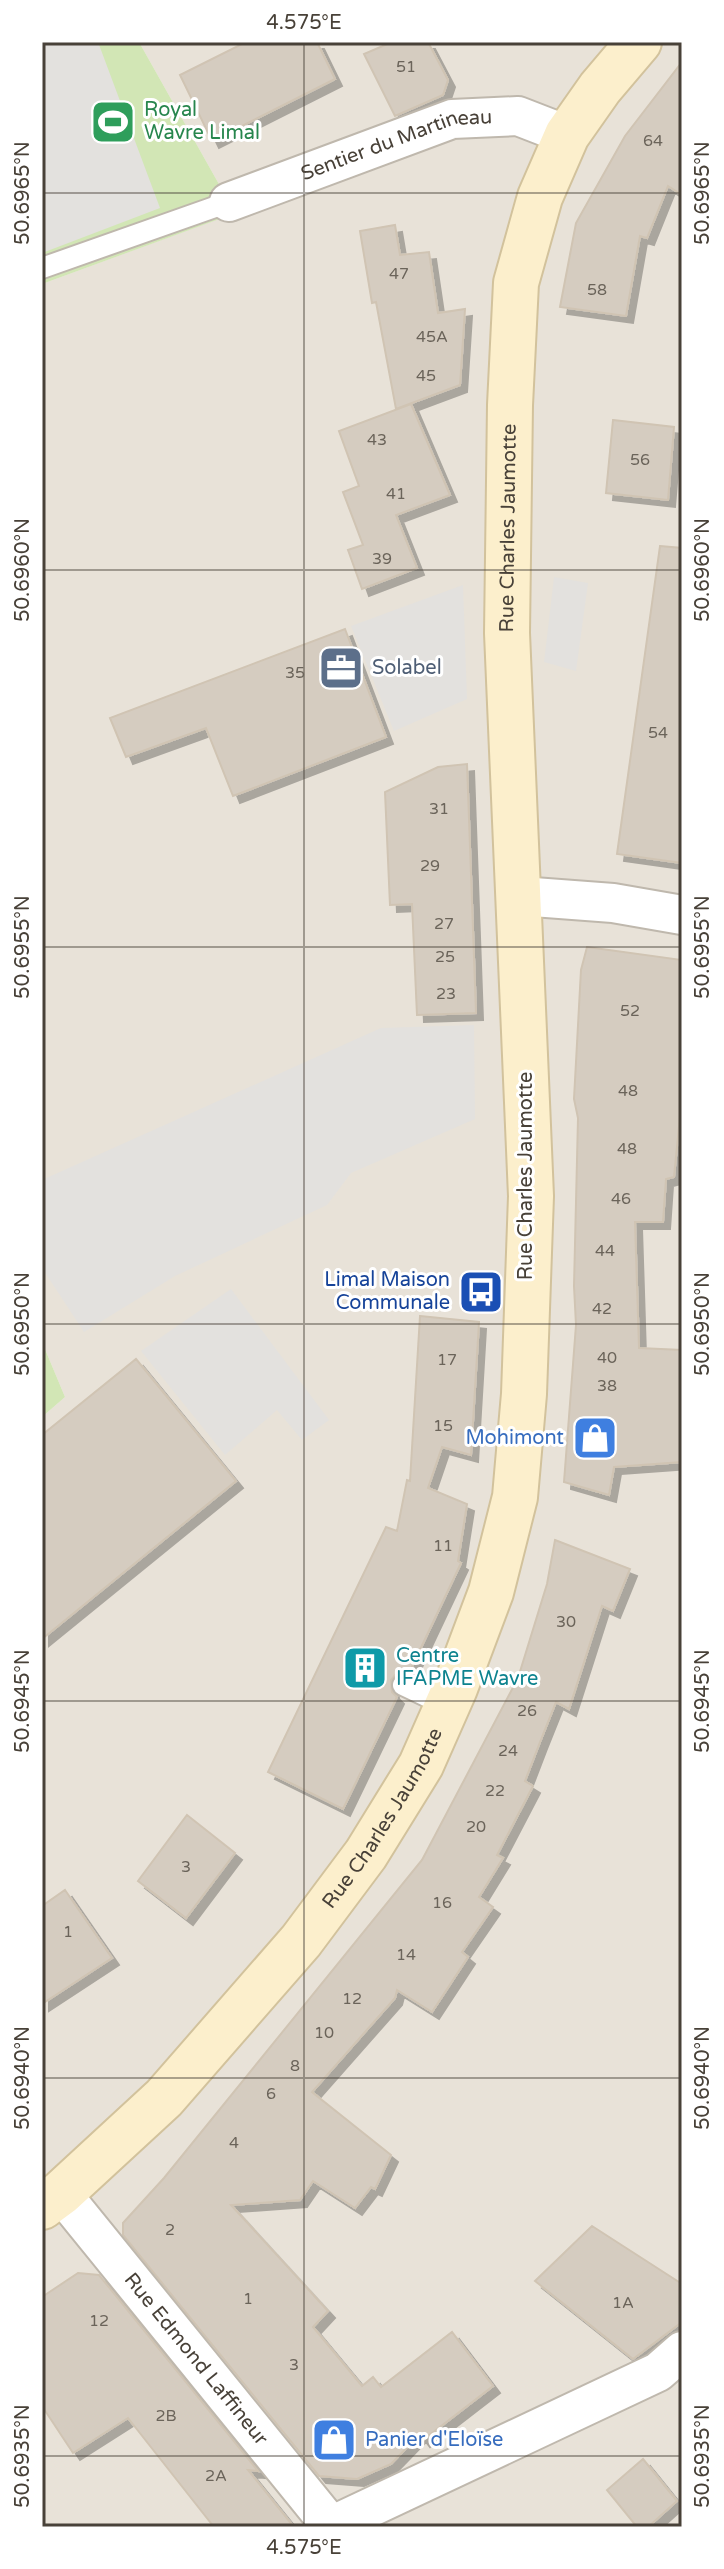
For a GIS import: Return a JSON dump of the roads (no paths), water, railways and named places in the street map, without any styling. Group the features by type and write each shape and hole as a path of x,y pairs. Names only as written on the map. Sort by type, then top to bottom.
{"main road":[{"name":"Rue Charles Jaumotte","path":"51,2200 164,2098 301,1941 366,1854 421,1765 491,1592 515,1497 524,1394 531,1196 506,560 516,283 540,197 567,135 600,88 639,42"}],"street":[{"name":"Sentier du Martineau","path":"229,202 452,119 518,116 567,135"},
{"path":"520,896 613,903 682,915"},
{"name":"Rue Edmond Laffineur","path":"51,2200 332,2527"},
{"path":"332,2527 658,2372 682,2351"}],"lane":[{"path":"42,268 229,202"},
{"path":"403,1685 447,1706"}],"place":[{"name":"Royal Wavre Limal","path":"113,122"},
{"name":"Solabel","path":"341,668"},
{"name":"Limal Maison Communale","path":"481,1292"},
{"name":"Mohimont","path":"595,1438"},
{"name":"Centre IFAPME Wavre","path":"365,1668"},
{"name":"Panier d'Eloïse","path":"334,2440"}]}
